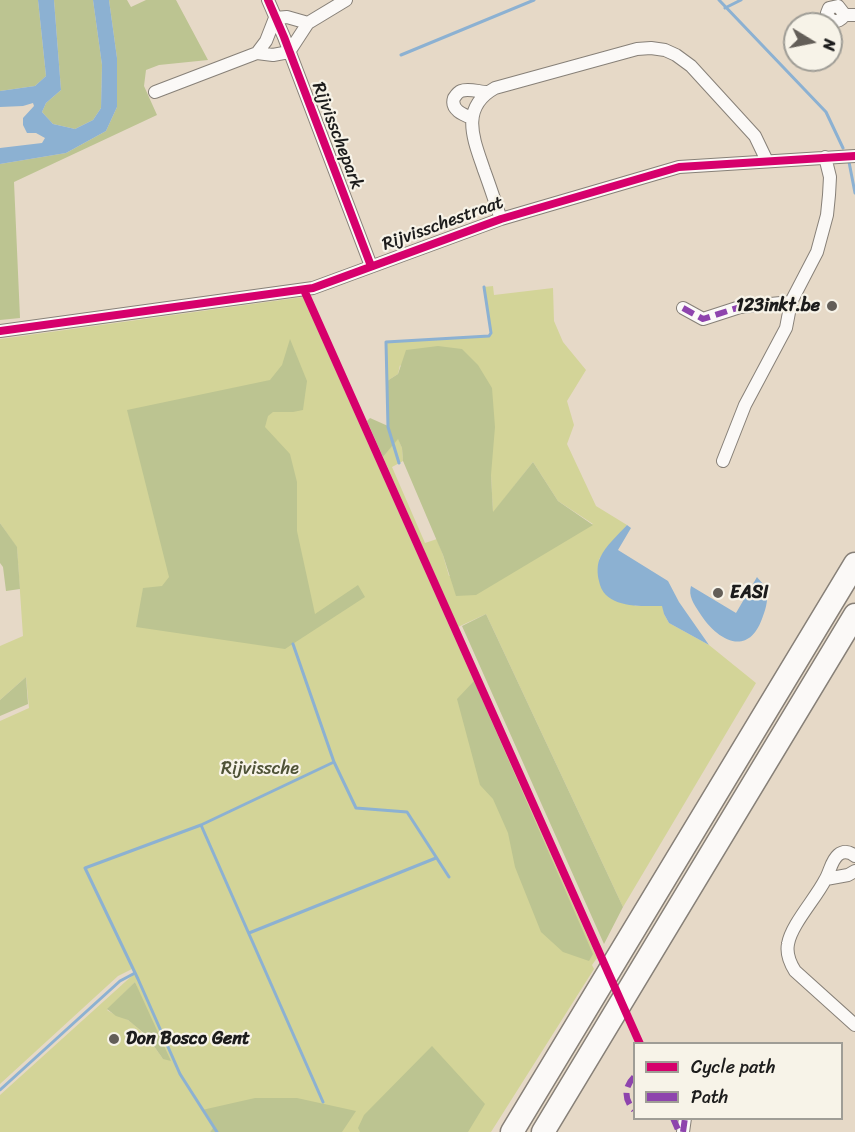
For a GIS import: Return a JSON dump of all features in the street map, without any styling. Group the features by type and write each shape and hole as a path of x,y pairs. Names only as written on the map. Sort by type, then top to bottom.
{"highway":[{"path":"512,1132 855,564"},
{"path":"543,1132 855,615"}],"street":[{"name":"Rijvisschepark","path":"268,0 371,266"},
{"path":"155,92 257,53 273,55 289,52 308,23 346,0"},
{"path":"257,53 266,41 275,18 287,17 308,23"},
{"path":"501,219 473,135 472,118 487,93 495,88 638,49 665,50 690,66 755,135 767,161"},
{"path":"472,118 455,108 455,96 465,90 487,93"},
{"name":"Rijvisschestraat","path":"0,331 313,288 501,219 679,167 855,156"},
{"path":"723,461 745,405 786,328 791,302 817,252 827,215 830,177 825,157"},
{"path":"683,308 703,319 740,308 791,302"},
{"path":"855,856 849,852 842,852 837,856 826,879 791,936 787,953 795,971 855,1025"},
{"path":"826,879 855,871"}],"green space":[{"path":"0,0 38,0 46,76 35,86 0,91"},
{"path":"54,0 93,0 102,65 101,108 93,120 75,129 53,124 42,112 46,103 61,90"},
{"path":"109,0 127,0 131,7 146,0 176,0 208,60 159,65 146,70 144,86 157,115 14,182 20,318 0,320 0,164 66,153 106,131 117,107 117,58"},
{"path":"493,286 494,295 553,288 554,321 563,342 586,370 567,401 574,425 567,444 596,506 627,525 599,559 635,606 663,605 664,614 669,623 709,645 756,683 623,907 486,614 458,627 383,457 398,438 403,461 392,467 425,543 437,539 449,576 593,524 558,501 533,462 493,513 491,475 400,365 398,374 387,381 386,342 489,336 491,332 484,287"},
{"name":"Rijvissche","path":"303,297 597,958 592,965 594,969 491,1132 223,1132 202,1110 214,1128 210,1132 0,1132 0,1095 135,973 132,969 118,976 0,1084 0,721 29,708 26,677 0,700 0,646 23,636 17,548 0,523 0,339","holes":["135,982 163,1059 133,1024 107,1010"]},
{"path":"290,339 307,381 303,410 273,412 268,416 265,427 290,454 297,482 297,531 315,614 358,585 365,597 285,649 136,627 143,588 162,586 169,577 127,410 270,380 282,365"},
{"path":"438,346 462,349 478,365 492,388 495,427 491,475 493,512 533,462 558,501 593,525 476,595 456,596 443,555 403,461 402,448 398,439 383,457 367,421 370,418 388,426 387,381 398,374 406,350"},
{"path":"0,523 17,547 20,589 6,591 3,567 0,563"},
{"path":"486,614 623,907 604,944 462,626"},
{"path":"26,677 28,704 0,716 0,700"},
{"path":"474,681 593,954 589,961 563,952 541,932 515,867 508,833 493,799 480,785 457,699"},
{"path":"135,982 171,1061 163,1059 146,1035 128,1020 116,1016 107,1009"},
{"path":"432,1046 485,1104 468,1132 360,1132 358,1128 364,1115"},
{"path":"255,1098 297,1098 356,1111 342,1132 210,1132 214,1127 202,1110"}],"water":[{"path":"38,0 54,0 61,90 46,103 42,112 53,124 75,129 93,120 101,108 102,65 93,0 109,0 117,58 117,107 106,131 66,153 0,164 0,148 42,143 45,138 36,133 27,133 23,125 23,118 34,106 33,103 0,107 0,91 35,86 46,76"},
{"path":"627,525 631,528 618,550 668,581 679,602 709,645 669,623 662,606 624,604 608,597 602,590 598,575 599,560 609,544"},
{"path":"757,577 765,587 767,602 757,629 750,638 732,641 723,637 706,622 693,603 691,586 736,613"}],"waterway":[{"path":"401,55 534,0"},
{"path":"719,0 826,112 843,148"},
{"path":"725,8 741,0"},
{"path":"849,162 855,193"},
{"path":"399,463 388,427 386,342 489,336 491,333 484,287"},
{"path":"293,644 334,762"},
{"path":"217,1132 180,1074 85,868 201,825 334,762 356,808 407,812 449,877"},
{"path":"201,825 323,1102"},
{"path":"249,933 436,858"},
{"path":"0,1090 120,981 135,973"}],"marked path":[{"path":"683,308 703,319 740,307 791,302"},
{"path":"633,1078 628,1085 626,1094 633,1109"},
{"path":"674,1120 679,1132"},
{"path":"683,1132 685,1120"}],"cycle path":[{"path":"268,0 371,266"},
{"path":"0,331 313,288 501,219 679,167 855,156"},
{"path":"304,290 639,1042"}],"place":[{"name":"123inkt.be","path":"832,306"},
{"name":"EASI","path":"718,593"},
{"name":"Don Bosco Gent","path":"114,1039"}]}
